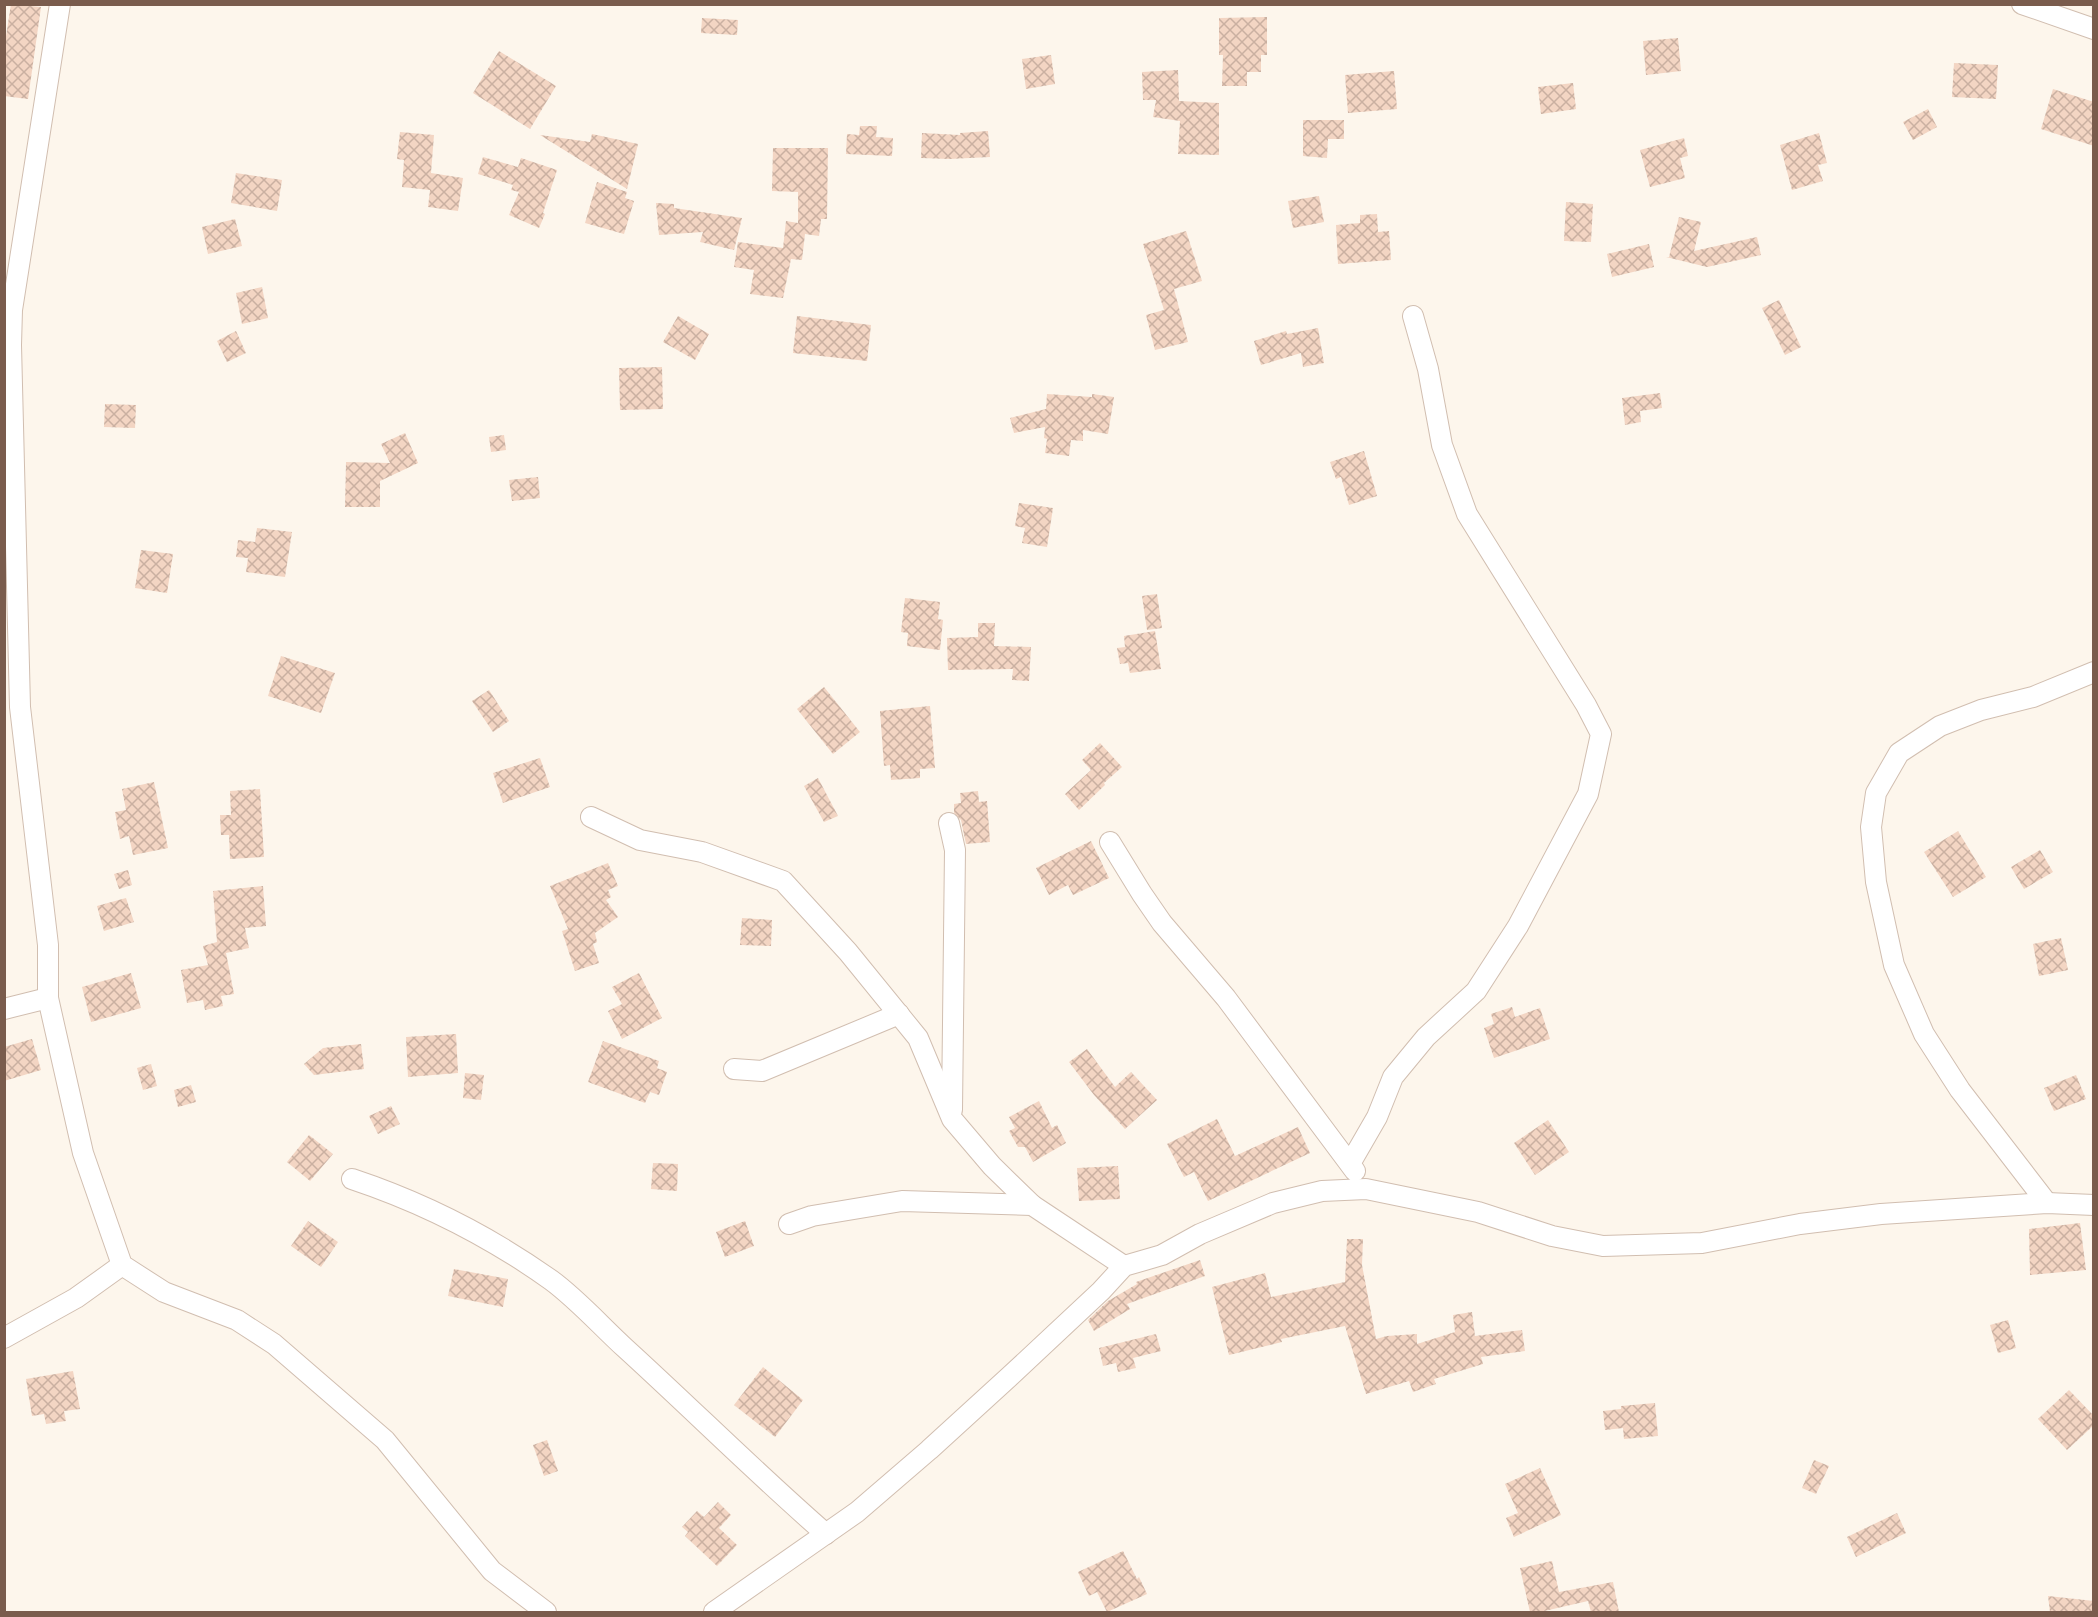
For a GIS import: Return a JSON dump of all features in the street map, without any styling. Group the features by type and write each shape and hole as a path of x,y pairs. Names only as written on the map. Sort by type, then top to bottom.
{"street":[{"path":"60,4 8,346 20,707 48,945 48,998 83,1153 122,1265 164,1292 237,1320 282,1351 385,1440 492,1571 546,1612"},
{"path":"2022,4 2094,29"},
{"path":"1351,1162 1377,1117 1393,1077 1426,1037 1476,991 1518,926 1588,794 1601,734 1586,705 1467,514 1442,445 1428,369 1413,316"},
{"path":"2047,1203 1960,1090 1924,1034 1894,965 1876,882 1871,827 1876,793 1899,753 1940,726 1981,710 2033,697 2094,672"},
{"path":"591,817 640,840 702,852 783,881 848,952 918,1038 952,1119 992,1166 1032,1205 1124,1266"},
{"path":"949,823 955,850 952,1119"},
{"path":"1110,842 1162,923 1226,998 1351,1162 1365,1189"},
{"path":"4,1009 48,998"},
{"path":"734,1070 762,1071 899,1014"},
{"path":"352,1179 399,1195 487,1238 553,1282 768,1483 826,1534"},
{"path":"714,1612 857,1512 929,1450 1101,1291 1124,1266 1162,1255 1200,1234 1273,1203 1322,1191 1365,1189 1478,1212 1552,1236 1604,1246 1702,1243 1800,1224 1881,1214 2047,1203 2094,1205"},
{"path":"789,1224 812,1216 902,1201 1032,1205"},
{"path":"4,1338 76,1298 122,1265"}],"building":[{"path":"11,4 41,7 28,99 4,96 4,49"},
{"path":"1267,17 1267,55 1261,55 1261,72 1247,72 1247,86 1222,86 1223,55 1219,55 1219,18"},
{"path":"702,18 738,20 737,35 701,33"},
{"path":"1678,38 1681,71 1646,75 1643,41"},
{"path":"499,51 556,86 530,129 473,93"},
{"path":"1051,55 1055,84 1026,89 1022,59"},
{"path":"1954,63 1998,65 1996,99 1952,97"},
{"path":"1178,70 1179,101 1219,103 1219,155 1178,154 1180,121 1153,117 1156,100 1143,100 1142,72"},
{"path":"1394,71 1397,109 1348,113 1345,75"},
{"path":"1573,83 1576,109 1541,114 1538,87"},
{"path":"2053,89 2094,102 2094,146 2041,129"},
{"path":"1928,109 1937,127 1913,140 1903,122"},
{"path":"1303,120 1344,120 1344,139 1328,139 1327,158 1303,156"},
{"path":"860,126 877,126 876,137 893,138 892,156 846,154 847,134 859,135"},
{"path":"988,131 990,157 921,158 922,133 960,135 960,133"},
{"path":"400,132 434,135 431,173 463,178 458,211 428,207 430,190 402,187 404,160 397,159"},
{"path":"1819,133 1827,163 1818,165 1823,181 1792,190 1780,145"},
{"path":"592,134 638,144 627,189 540,135 590,142"},
{"path":"1684,138 1688,156 1680,158 1685,178 1650,187 1640,150"},
{"path":"773,148 828,148 827,219 821,219 819,236 805,234 802,260 791,259 783,298 750,294 754,270 734,267 738,242 783,248 786,221 798,223 798,192 772,191"},
{"path":"483,157 518,167 521,158 557,170 539,228 509,215 519,192 511,190 513,185 478,174"},
{"path":"236,173 282,180 277,211 231,203"},
{"path":"597,182 627,192 625,198 634,201 624,234 585,223"},
{"path":"1319,196 1324,222 1293,228 1288,201"},
{"path":"1566,202 1593,204 1591,242 1564,241"},
{"path":"656,203 674,204 674,208 742,218 734,250 700,242 703,232 659,235"},
{"path":"1377,214 1378,232 1389,231 1391,260 1338,264 1336,225 1360,223 1360,215"},
{"path":"1679,217 1701,222 1694,251 1757,237 1761,255 1707,267 1666,257 1669,257"},
{"path":"235,219 242,246 208,254 202,227"},
{"path":"1186,231 1202,281 1174,289 1188,342 1155,350 1146,315 1164,310 1143,244"},
{"path":"1649,244 1654,267 1612,277 1607,254"},
{"path":"262,287 268,318 242,324 236,293"},
{"path":"1779,300 1801,347 1785,355 1762,308"},
{"path":"678,316 709,334 695,360 663,342"},
{"path":"797,316 871,325 867,361 793,353"},
{"path":"1318,328 1324,363 1303,367 1301,353 1261,365 1254,341 1286,331 1287,334"},
{"path":"236,331 246,353 227,362 217,341"},
{"path":"662,367 663,409 620,410 619,368"},
{"path":"1660,393 1662,408 1640,411 1641,422 1625,425 1622,398"},
{"path":"1047,394 1092,397 1092,394 1114,397 1108,434 1083,430 1083,441 1071,440 1069,456 1045,453 1047,439 1044,438 1045,427 1014,433 1010,418 1046,409"},
{"path":"105,404 136,405 135,428 104,427"},
{"path":"405,433 418,463 380,481 380,507 345,507 346,462 390,463 381,444"},
{"path":"504,435 506,450 491,452 489,437"},
{"path":"1364,451 1377,496 1349,505 1341,477 1336,479 1330,462"},
{"path":"538,477 540,498 512,501 509,480"},
{"path":"1019,503 1053,508 1047,547 1022,543 1025,528 1015,526"},
{"path":"257,528 292,532 285,577 246,572 248,558 236,557 238,540 255,542"},
{"path":"141,550 173,554 167,593 135,588"},
{"path":"1157,594 1162,628 1147,630 1142,596"},
{"path":"905,598 940,602 938,619 943,620 940,650 907,646 908,633 901,632"},
{"path":"978,623 995,623 994,646 1031,647 1029,681 1012,680 1013,669 948,670 947,638 978,637"},
{"path":"1155,631 1161,669 1130,673 1128,663 1120,664 1117,648 1125,647 1124,636"},
{"path":"281,656 335,673 321,713 268,696"},
{"path":"824,687 860,732 833,754 797,709"},
{"path":"489,690 509,721 493,732 472,701"},
{"path":"930,706 935,768 920,769 920,778 891,780 890,765 884,766 880,711"},
{"path":"1100,743 1122,767 1079,810 1065,794 1091,770 1082,760"},
{"path":"540,758 550,787 503,803 493,773"},
{"path":"818,778 838,816 824,822 804,786"},
{"path":"154,782 168,848 133,855 129,836 120,839 115,812 126,810 122,789"},
{"path":"260,789 264,857 230,859 229,835 221,835 220,815 231,815 230,791"},
{"path":"978,791 979,802 987,801 990,842 966,844 961,820 954,813 954,804 961,803 960,793"},
{"path":"1958,831 1986,877 1953,897 1924,852"},
{"path":"1091,841 1109,878 1073,895 1068,885 1049,895 1036,868"},
{"path":"2040,850 2053,872 2024,889 2011,867"},
{"path":"608,863 618,886 608,890 611,897 606,900 618,917 595,933 597,942 593,944 599,963 575,971 562,931 568,929 550,886"},
{"path":"128,870 132,885 119,889 114,874"},
{"path":"263,886 266,926 245,928 249,948 226,953 234,994 221,996 223,1006 205,1010 203,1000 187,1003 181,970 208,965 203,946 217,942 213,891"},
{"path":"126,898 134,922 104,931 97,906"},
{"path":"742,918 772,920 771,946 740,945"},
{"path":"2061,938 2068,970 2039,976 2033,944"},
{"path":"131,973 141,1008 91,1022 82,987"},
{"path":"639,973 662,1018 622,1039 608,1011 622,1004 612,987"},
{"path":"1512,1007 1515,1017 1540,1008 1550,1039 1494,1058 1484,1028 1494,1024 1491,1014"},
{"path":"456,1034 458,1073 408,1077 406,1037"},
{"path":"32,1039 41,1070 4,1081 4,1047"},
{"path":"603,1041 659,1061 657,1068 667,1072 659,1095 650,1092 645,1103 588,1082"},
{"path":"361,1044 364,1069 314,1075 304,1064 323,1048"},
{"path":"1087,1049 1115,1087 1131,1072 1157,1100 1125,1129 1094,1095 1069,1062"},
{"path":"151,1064 157,1086 143,1090 137,1068"},
{"path":"465,1073 484,1075 481,1100 463,1098"},
{"path":"2076,1075 2086,1099 2054,1111 2044,1088"},
{"path":"191,1085 196,1102 178,1107 174,1090"},
{"path":"1039,1101 1052,1128 1057,1125 1066,1143 1033,1162 1025,1147 1018,1147 1009,1131 1015,1128 1009,1117"},
{"path":"391,1106 400,1124 378,1134 369,1116"},
{"path":"1217,1119 1235,1156 1298,1127 1310,1153 1208,1201 1194,1172 1184,1177 1167,1144"},
{"path":"1548,1120 1569,1152 1535,1175 1514,1143"},
{"path":"309,1135 333,1154 310,1181 287,1162"},
{"path":"653,1163 678,1164 677,1191 651,1189"},
{"path":"1118,1166 1120,1199 1079,1201 1077,1168"},
{"path":"308,1221 338,1242 321,1267 291,1246"},
{"path":"745,1221 754,1246 725,1257 716,1232"},
{"path":"2080,1223 2086,1270 2030,1275 2029,1229"},
{"path":"1347,1239 1363,1239 1362,1265 1376,1339 1417,1334 1417,1344 1455,1332 1453,1315 1472,1312 1475,1336 1522,1330 1525,1351 1481,1357 1483,1364 1434,1379 1436,1384 1413,1392 1409,1381 1366,1394 1345,1326 1281,1339 1282,1342 1229,1355 1212,1287 1265,1273 1271,1297 1345,1282"},
{"path":"1200,1260 1205,1276 1127,1304 1130,1309 1094,1331 1088,1320 1108,1301 1137,1284 1136,1282"},
{"path":"454,1269 508,1279 503,1307 448,1296"},
{"path":"2008,1320 2016,1348 1998,1353 1990,1325"},
{"path":"1156,1334 1161,1351 1133,1358 1136,1368 1118,1372 1116,1363 1103,1366 1099,1348"},
{"path":"763,1367 803,1400 775,1437 734,1405"},
{"path":"73,1371 80,1409 64,1411 66,1421 46,1424 44,1414 32,1416 26,1379"},
{"path":"2069,1390 2094,1416 2094,1425 2067,1450 2038,1419"},
{"path":"1655,1403 1658,1436 1624,1439 1623,1428 1605,1430 1603,1411 1621,1409 1621,1406"},
{"path":"547,1440 558,1471 544,1476 533,1445"},
{"path":"1814,1460 1829,1466 1816,1494 1802,1488"},
{"path":"1540,1468 1561,1515 1514,1537 1506,1518 1518,1513 1505,1484"},
{"path":"718,1502 731,1515 719,1528 737,1545 717,1566 685,1536 688,1532 682,1527 697,1511 704,1517"},
{"path":"1897,1513 1906,1533 1856,1557 1847,1537"},
{"path":"1123,1551 1147,1594 1107,1612 1097,1592 1089,1596 1078,1572"},
{"path":"1552,1561 1559,1592 1613,1582 1619,1612 1591,1612 1588,1601 1540,1612 1530,1612 1520,1568"},
{"path":"2048,1596 2094,1601 2094,1612 2050,1612"}]}
